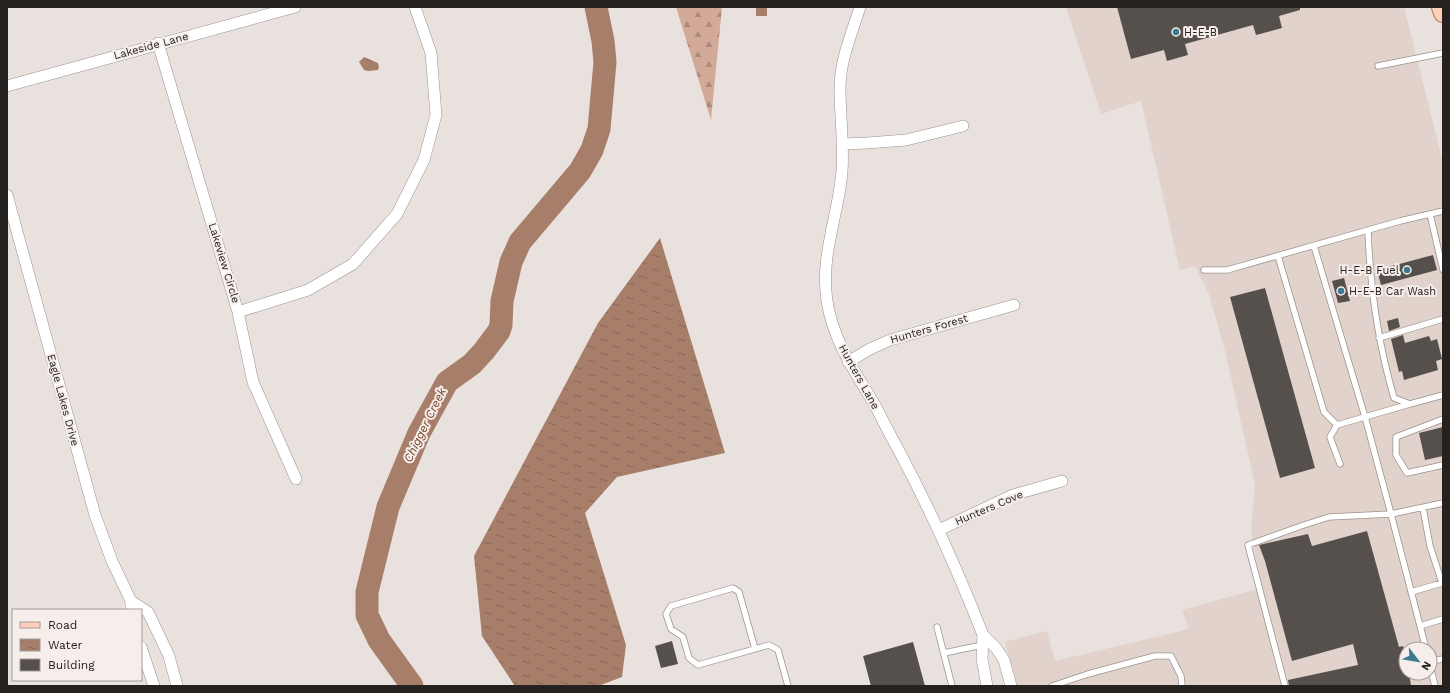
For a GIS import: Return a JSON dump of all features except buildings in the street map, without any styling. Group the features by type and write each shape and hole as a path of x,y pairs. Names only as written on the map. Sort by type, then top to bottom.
{"main road":[{"path":"1441,7 1443,14"}],"street":[{"name":"Lakeside Lane","path":"7,86 295,7"},
{"path":"238,312 308,290 353,264 397,214 424,160 436,115 431,53 415,7"},
{"name":"Hunters Lane","path":"860,7 846,50 841,74 840,88 843,144 842,173 826,254 825,280 827,301 838,340 848,362 876,408 939,530 983,640 982,659 987,686"},
{"name":"Lakeview Circle","path":"158,44 238,312 253,382 296,479"},
{"path":"843,144 867,144 906,140 963,126"},
{"name":"Eagle Lakes Drive","path":"7,194 95,515 112,561 131,605 141,609"},
{"name":"Hunters Forest","path":"848,362 870,349 890,340 1014,305"},
{"name":"Hunters Cove","path":"939,530 1013,496 1062,481"},
{"name":"Eagle Lakes Drive","path":"142,610 148,612 168,656 177,686"},
{"name":"Hunters Lane","path":"983,640 996,648 1004,660 1011,686"},
{"path":"142,650 154,686"}],"lane":[{"path":"1378,66 1443,53"},
{"path":"1204,270 1227,270 1368,230 1443,211"},
{"path":"1430,214 1443,270"},
{"path":"1368,230 1369,265 1373,301 1386,369 1394,398 1410,404"},
{"path":"1314,246 1365,417 1424,641"},
{"path":"1278,256 1324,412 1337,425"},
{"path":"1380,338 1443,319"},
{"path":"1340,464 1330,437 1337,425 1443,395"},
{"path":"1443,419 1396,437 1396,455 1407,473 1443,465"},
{"path":"1285,686 1248,545 1329,517 1391,514 1443,503"},
{"path":"1411,592 1442,582 1430,546 1423,508"},
{"path":"755,649 739,592 733,588 671,606 666,614 671,628 683,637 689,658 698,665 755,649 769,645 778,650 788,686"},
{"path":"1420,626 1443,619"},
{"path":"936,627 952,686"},
{"path":"944,653 983,640"},
{"path":"1052,686 1088,674 1155,656 1171,656 1181,676 1182,686"}],"shaded area":[{"path":"1066,7 1404,7 1443,163 1443,686 1017,686 1005,642 1047,631 1055,661 1189,628 1182,610 1261,588 1251,530 1255,485 1225,351 1209,294 1195,266 1180,270 1141,101 1101,114"}],"green space":[{"path":"676,7 722,7 711,120"}],"water":[{"path":"756,7 767,7 767,16 756,16"},
{"path":"364,57 378,63 378,70 364,70 359,62"},
{"path":"660,238 725,453 617,477 585,513 626,645 622,677 598,686 515,686 482,636 474,556 598,323"}],"waterway":[{"name":"Chigger Creek","path":"412,686 379,640 367,615 367,592 388,507 419,433 447,382 472,364 499,331 501,325 502,301 511,262 520,242 580,171 592,150 599,129 605,62 603,41 596,7"}],"place":[{"name":"H-E-B","path":"1176,32"},
{"name":"H-E-B Fuel","path":"1407,270"},
{"name":"H-E-B Car Wash","path":"1341,291"}]}
